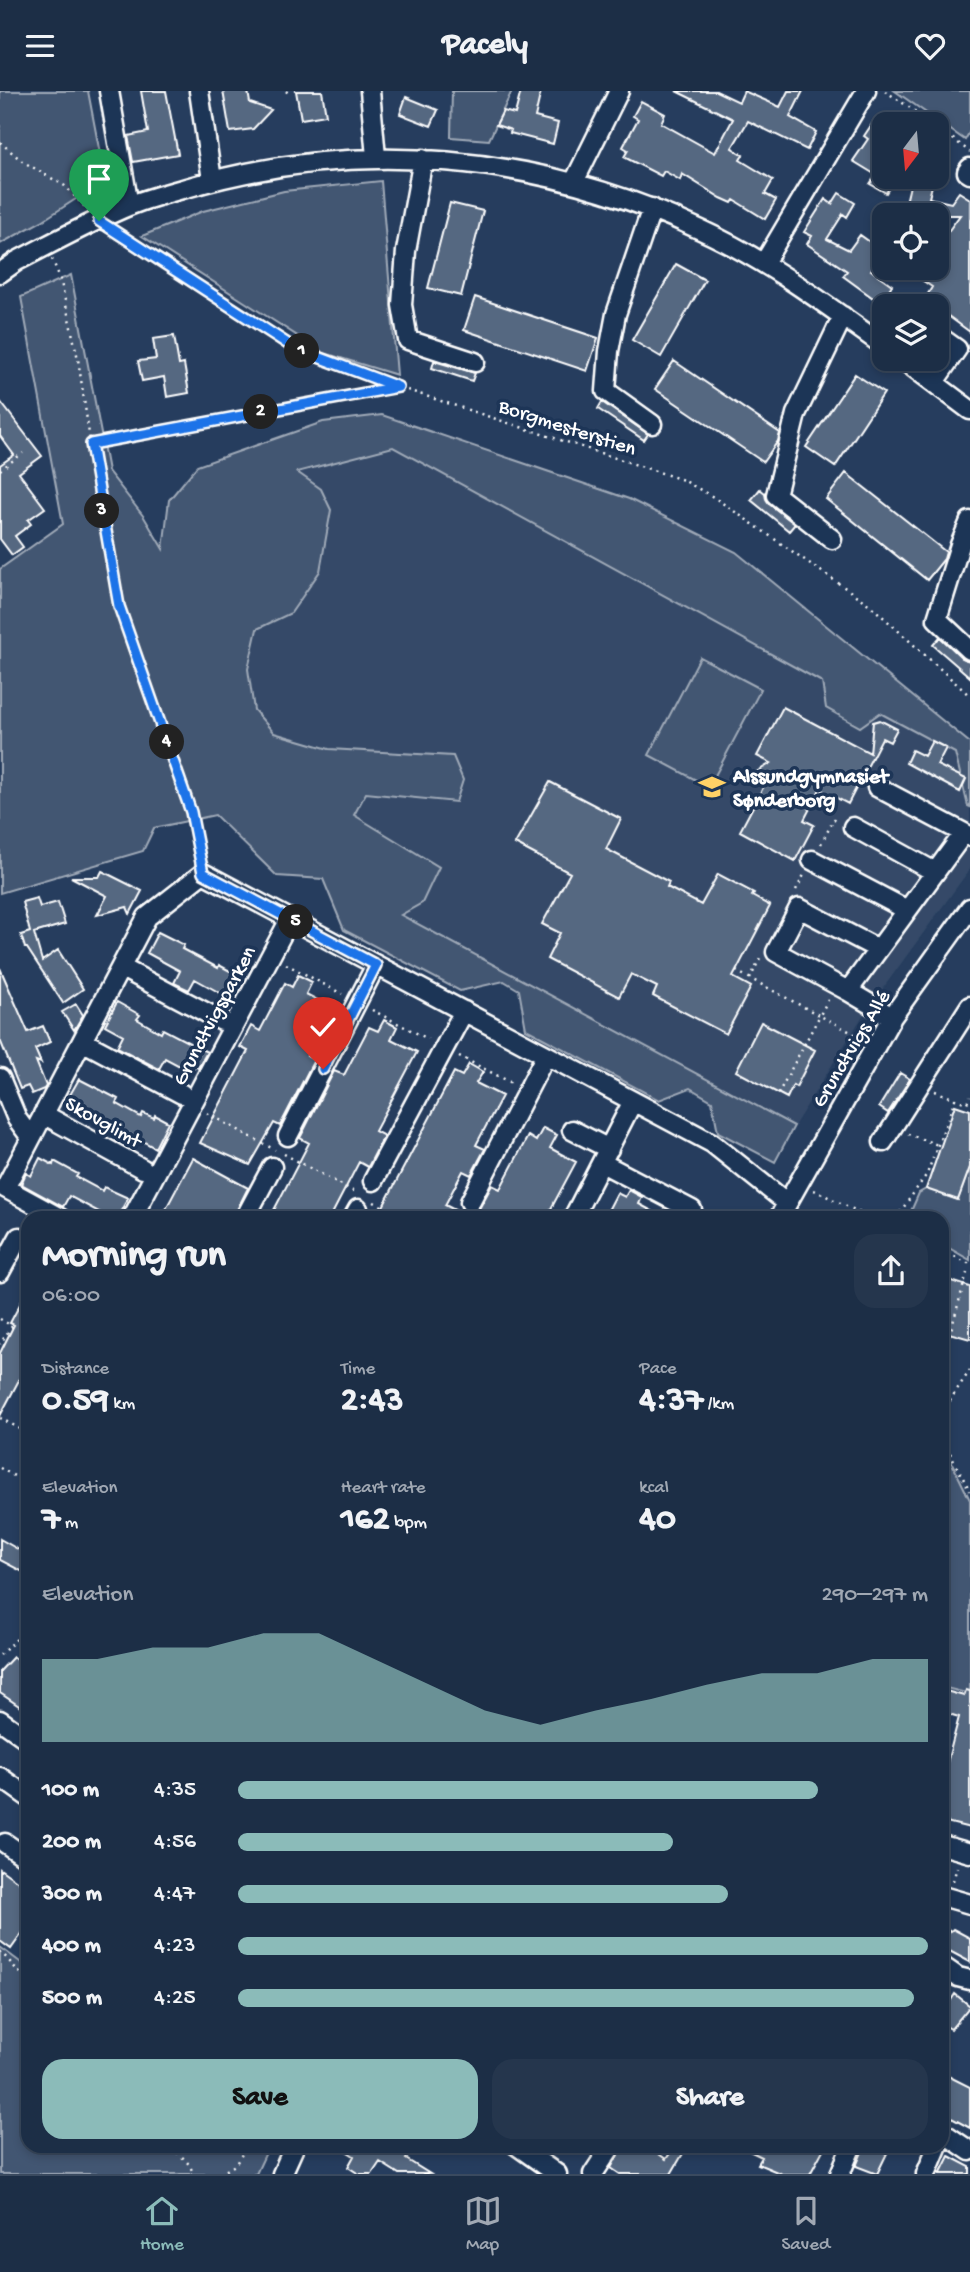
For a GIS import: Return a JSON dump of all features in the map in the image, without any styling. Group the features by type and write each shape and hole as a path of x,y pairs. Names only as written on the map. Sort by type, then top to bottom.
{"street":[{"path":"109,91 130,206"},
{"path":"199,91 212,180"},
{"path":"370,91 376,157"},
{"path":"574,182 619,91"},
{"path":"764,263 866,91"},
{"path":"0,273 46,246 130,206 212,180 291,165 376,157 423,159 504,167 574,182 652,208 703,230 764,263 872,333"},
{"path":"423,159 405,251 402,305 408,340 475,362"},
{"path":"970,168 967,172 970,174"},
{"path":"652,208 616,314 608,351 606,391 653,424"},
{"path":"832,539 776,495 796,414 843,316"},
{"path":"949,343 957,349 949,360"},
{"path":"918,371 970,410"},
{"path":"933,382 941,371"},
{"path":"970,521 937,619 970,650"},
{"path":"842,988 878,950 935,871 967,834 877,787"},
{"path":"853,827 935,871"},
{"path":"812,860 907,910"},
{"path":"203,873 712,1143 783,1210"},
{"name":"Skovglimt","path":"44,1211 2,1192 147,917 203,873"},
{"path":"878,950 799,908 776,952 892,1017"},
{"name":"Grundtvigs Allé","path":"783,1210 892,1017 970,908"},
{"name":"Grundtvigsparken","path":"135,1211 187,1100 290,919"},
{"path":"288,1136 376,965"},
{"path":"122,968 222,1021"},
{"path":"883,1142 970,1006"},
{"path":"373,1181 464,1011"},
{"path":"82,1041 187,1100"},
{"path":"470,1202 546,1055"},
{"path":"0,1078 17,1119 30,1138"},
{"path":"577,1211 633,1101"},
{"name":"Skovglimt","path":"43,1114 142,1168"},
{"path":"572,1130 605,1156 692,1209 691,1211"},
{"path":"249,1211 272,1167"},
{"path":"0,1272 19,1237 21,1238"},
{"path":"0,1720 21,1734"},
{"path":"0,1777 21,1792"},
{"path":"5,1843 21,1854"},
{"path":"949,1848 966,1852"},
{"path":"949,1898 970,1904"},
{"path":"949,1971 970,1980"},
{"path":"949,2141 970,2151"},
{"path":"282,2174 291,2153"},
{"path":"527,2153 557,2174"},
{"path":"593,2174 607,2153"},
{"path":"840,2174 849,2153"},
{"path":"926,2174 935,2153"}],"path":[{"path":"886,91 916,112"},
{"path":"949,136 970,152"},
{"path":"0,142 22,161 65,186 99,221 294,348 398,387"},
{"path":"46,246 60,278 78,359 119,606 191,812 203,873"},
{"name":"Borgmesterstien","path":"91,444 398,387 683,480 715,498 870,605 970,696"},
{"path":"0,470 23,453"},
{"path":"270,956 527,1091"},
{"path":"736,971 876,1045"},
{"path":"778,1094 820,1016 842,988"},
{"path":"921,1083 967,1103 970,1095"},
{"path":"900,1211 927,1174 955,1099"},
{"path":"187,1100 393,1211"},
{"path":"894,1126 938,1145"},
{"path":"798,1182 857,1211"},
{"path":"949,1254 970,1264"},
{"path":"949,1337 967,1273"},
{"path":"0,1319 12,1326 0,1344"},
{"path":"949,1406 970,1370"},
{"path":"0,1418 21,1429"},
{"path":"949,1448 970,1491"},
{"path":"0,1468 21,1480"},
{"path":"0,1655 21,1635"},
{"path":"949,1888 966,1852"},
{"path":"0,1951 21,1974"},
{"path":"177,2153 192,2168 193,2174"},
{"path":"220,2174 235,2165 243,2153"}],"shaded area":[{"path":"0,91 88,91 105,180 42,221 0,244"},
{"path":"452,91 512,91 489,140 451,137"},
{"path":"895,91 970,91 970,131 965,140 949,129 949,112 925,112"},
{"path":"381,181 397,375 324,353 142,236 203,211 284,191"},
{"path":"71,275 108,471 144,517 163,549 169,500 197,466 323,422 382,415 629,499 736,552 970,743 970,807 955,753 880,713 860,727 826,708 822,682 393,447 297,472 321,489 331,510 320,571 291,613 257,629 248,669 254,710 274,733 329,749 453,756 463,780 456,802 366,793 354,815 439,867 422,903 401,915 794,1126 775,1162 718,1132 712,1101 690,1088 659,1100 526,1029 519,990 504,981 460,991 344,930 323,879 277,876 215,815 154,828 143,851 0,893 0,569 63,524 21,297"},
{"name":"Alssundgymnasiet Sønderborg","path":"393,447 822,682 826,708 880,713 955,753 970,807 970,869 862,1017 794,1126 400,915 439,867 353,815 366,793 456,802 453,756 329,749 274,733 254,710 248,669 257,629 291,613 296,472"},
{"path":"700,657 761,689 709,787 649,755"},
{"path":"970,1167 970,1260 949,1248 949,1211 911,1211 919,1193 926,1189 958,1200"},
{"path":"949,1457 970,1500 970,1694 949,1689"},
{"path":"0,1947 21,1963 21,2153 266,2153 256,2174 0,2174"}],"building":[{"path":"141,91 166,91 178,154 133,162 128,136 148,132"},
{"path":"223,91 248,91 250,103 271,110 253,129 230,132"},
{"path":"296,91 322,91 326,115 301,119"},
{"path":"521,91 541,91 535,117 558,123 553,144 510,133 511,130 496,125 503,111 515,114"},
{"path":"676,91 716,91 739,102 744,91 780,107 788,91 803,91 790,117 816,132 807,150 748,121 732,148 743,155 740,160 773,180 765,194 776,200 765,219 734,200 732,203 721,198 682,174 680,180 664,171 661,176 624,157 628,150 623,147 638,119 633,116 641,101 665,114 661,123 715,153 733,119"},
{"path":"406,97 438,110 431,126 400,114"},
{"path":"872,124 872,173 853,161 868,139 864,136"},
{"path":"909,189 931,189 929,198 951,203 959,192 970,199 970,332 949,317 949,294 928,294 932,287 922,280 949,280 949,230 960,215 949,215 949,203 906,203"},
{"path":"839,193 855,203 847,217 843,214 827,239 849,250 860,235 872,244 872,280 885,280 892,285 886,294 872,294 872,297 843,276 847,271 807,244 812,236 804,232 825,199 832,204"},
{"path":"450,203 483,211 461,296 428,288"},
{"path":"676,264 705,280 661,357 632,340"},
{"path":"475,297 598,338 587,371 464,330"},
{"path":"174,336 179,365 184,364 189,393 167,397 164,377 142,381 138,361 156,359 153,339"},
{"path":"434,361 475,373 472,381 432,368"},
{"path":"674,361 780,433 778,441 763,462 655,389"},
{"path":"855,374 884,393 835,467 806,447"},
{"path":"0,401 42,456 19,473 45,508 28,520 31,524 15,536 23,547 12,555 0,539 0,465 14,455 0,436"},
{"path":"602,402 648,434 644,440 598,409"},
{"path":"846,473 946,552 944,559 927,580 826,499"},
{"path":"760,489 765,493 769,504 795,524 789,531 751,500"},
{"path":"940,637 962,658 970,661 970,677 933,645"},
{"path":"783,707 870,753 873,722 880,720 897,729 890,742 882,738 848,804 820,789 804,820 814,825 795,861 740,831 765,784 750,776 771,763 757,756"},
{"path":"932,741 946,748 937,765 966,779 960,792 906,763 912,750 924,756"},
{"path":"550,782 621,819 606,849 669,882 667,887 701,905 718,874 754,893 752,896 770,906 733,977 751,987 726,1034 653,996 657,987 631,974 619,997 547,959 560,933 542,924 570,873 515,844"},
{"path":"102,871 142,891 130,914 127,907 97,915 107,896 71,877 99,877"},
{"path":"37,898 40,907 58,902 65,924 34,933 42,961 58,950 83,989 63,1003 25,948 21,935 30,932 22,902"},
{"path":"158,932 184,945 182,949 243,978 231,999 195,979 189,990 174,983 180,971 147,953"},
{"path":"0,968 28,1032 43,1026 50,1042 35,1049 41,1063 36,1061 46,1086 32,1094 28,1086 20,1089 0,1040"},
{"path":"298,975 312,982 306,994 333,1008 307,1056 314,1060 280,1126 274,1123 250,1165 200,1143 248,1051 240,1047 251,1026 260,1031 285,983 292,987"},
{"path":"117,1002 140,1015 137,1019 161,1033 163,1029 207,1052 198,1068 195,1066 191,1072 165,1058 159,1069 117,1047 123,1035 105,1025"},
{"path":"76,1004 83,1015 74,1030 62,1012"},
{"path":"384,1020 397,1027 391,1039 417,1052 375,1131 384,1136 368,1167 359,1162 334,1211 274,1210 309,1143 300,1138 334,1071 344,1075 369,1027 378,1031"},
{"path":"761,1022 815,1050 796,1087 793,1085 787,1098 736,1071"},
{"path":"469,1064 483,1072 476,1083 502,1096 476,1145 485,1149 471,1175 463,1171 445,1205 457,1211 381,1211 454,1072 462,1076"},
{"path":"900,1073 910,1079 888,1113 879,1107"},
{"path":"79,1079 118,1099 116,1103 141,1117 143,1113 154,1118 155,1115 168,1122 155,1148 67,1100"},
{"path":"955,1105 970,1110 970,1167 958,1200 926,1189"},
{"path":"543,1128 557,1135 550,1148 576,1162 550,1211 478,1211 492,1185 500,1189 528,1136 536,1141"},
{"path":"40,1158 53,1165 54,1161 102,1191 104,1187 128,1198 121,1211 97,1211 69,1196 63,1207 21,1184 26,1173 31,1176"},
{"path":"193,1158 248,1188 236,1211 165,1211"},
{"path":"629,1190 642,1197 639,1204 652,1211 608,1211 617,1193 625,1197"},
{"path":"949,1280 970,1287 970,1339 949,1333"},
{"path":"21,1302 21,1376 0,1416 0,1353 14,1325 10,1323"},
{"path":"0,1539 21,1551 21,1571 0,1560"},
{"path":"13,1657 21,1664 21,1707 0,1693 0,1671"},
{"path":"966,1690 970,1691 970,1828 949,1823 949,1755 959,1717 949,1714 949,1692 964,1696"},
{"path":"0,1869 21,1884 21,1935 11,1949 0,1941"},
{"path":"953,1929 970,1938 970,1962 949,1951 949,1930"},
{"path":"955,1994 970,2006 951,2029 949,1998 951,2000"},
{"path":"949,2076 970,2087 970,2128 949,2117"},
{"path":"349,2153 408,2153 406,2159 430,2174 399,2174 380,2162 372,2174 359,2174 348,2167 354,2156"},
{"path":"619,2153 657,2153 666,2159 670,2153 683,2153 671,2174 620,2174 611,2168"},
{"path":"754,2153 821,2153 810,2174 782,2174 758,2164 762,2157"},
{"path":"862,2153 887,2153 877,2174 856,2166"},
{"path":"949,2156 970,2167 970,2174 940,2174"}],"place":[{"name":"Alssundgymnasiet Sønderborg","path":"712,787"}],"route":[{"path":"99,221 294,348 398,387 91,444 119,606 191,812 203,873 376,965 323,1069"}]}
